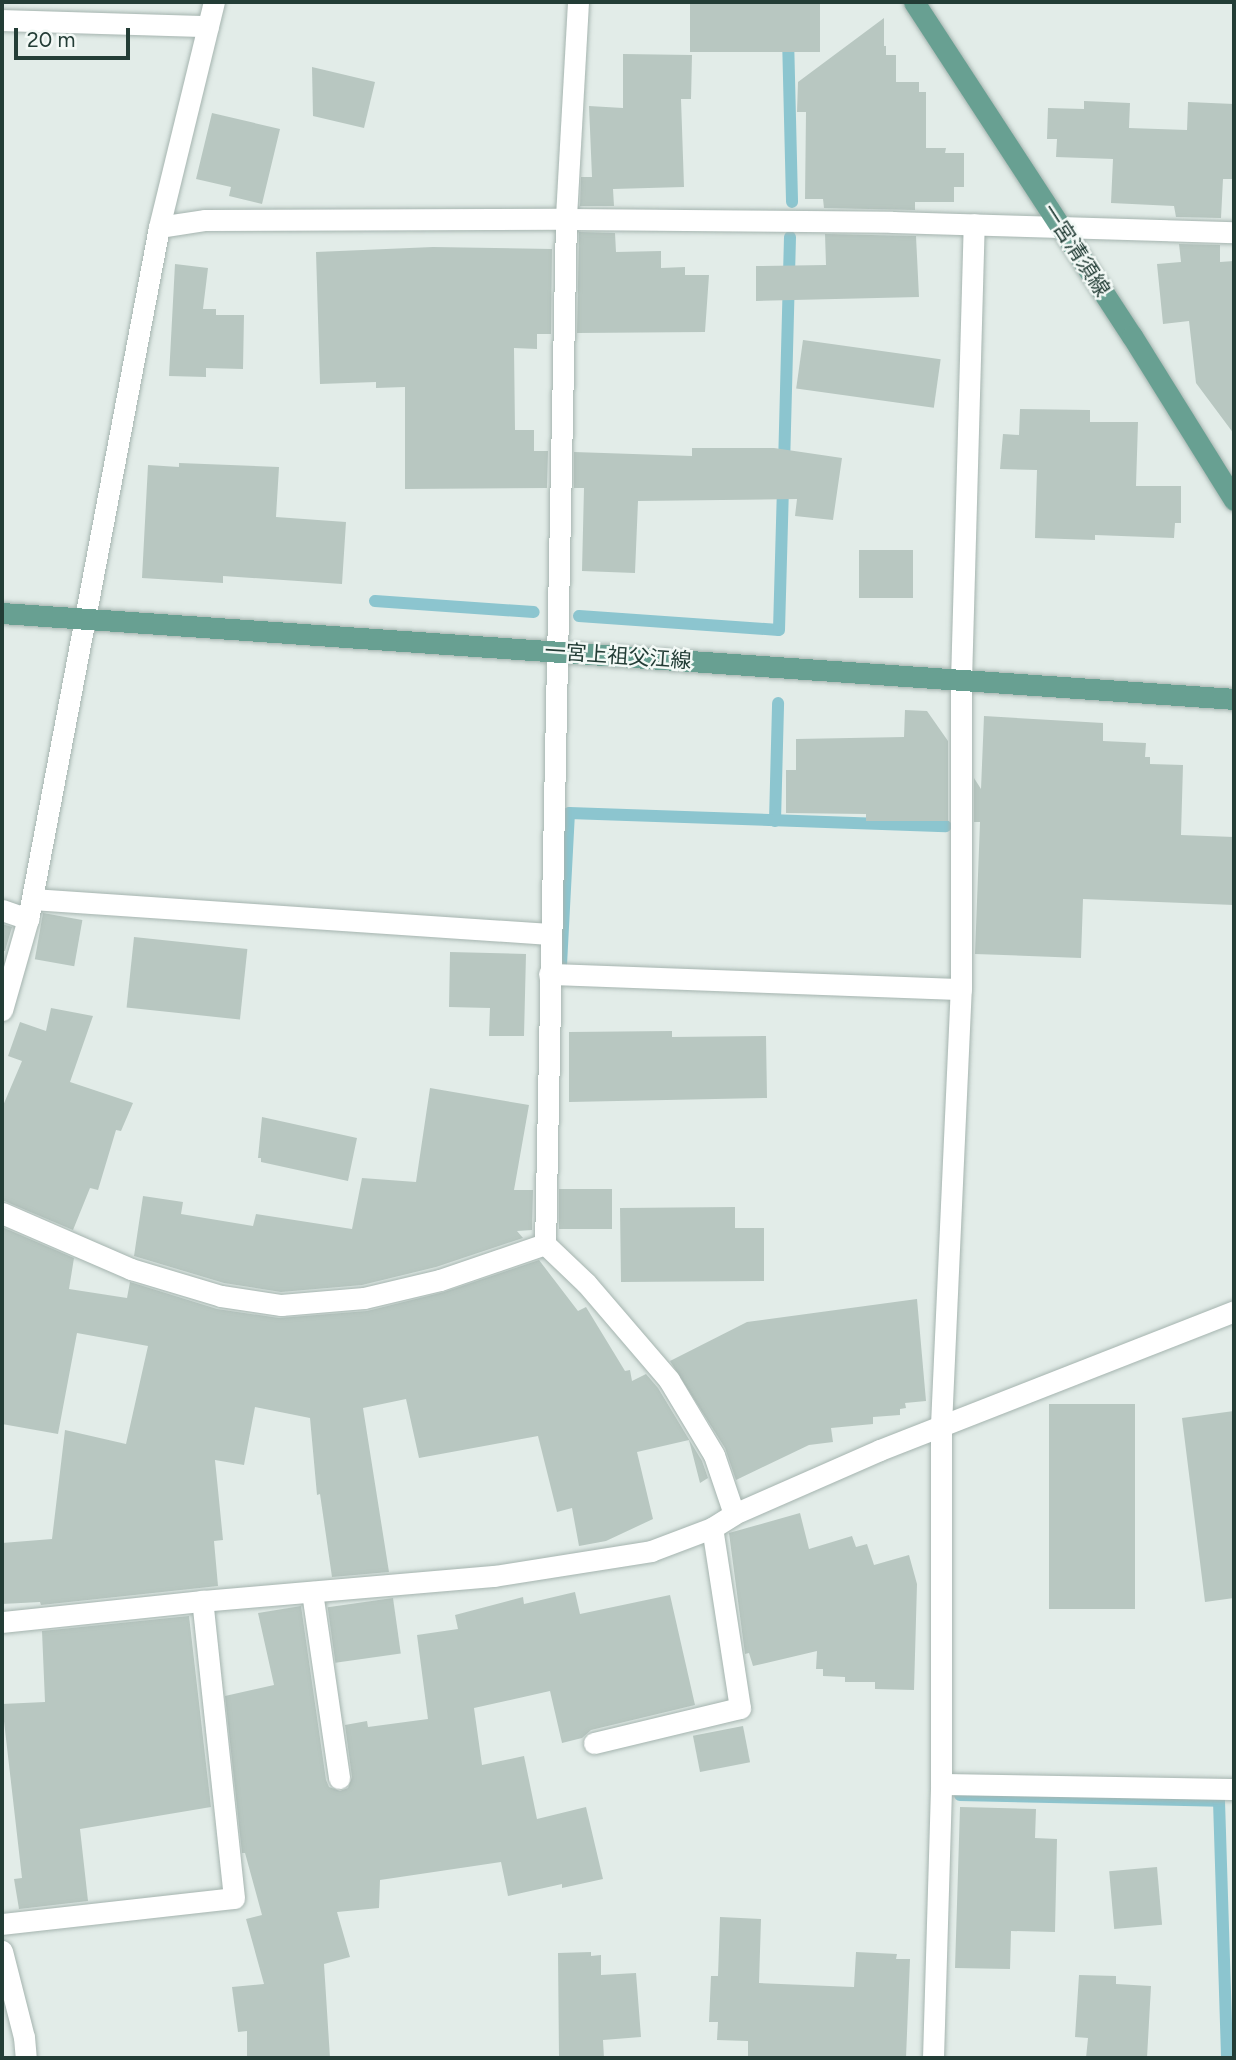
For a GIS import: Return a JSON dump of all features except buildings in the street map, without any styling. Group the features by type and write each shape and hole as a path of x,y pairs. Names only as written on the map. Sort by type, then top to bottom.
{"main road":[{"name":"一宮清須線","path":"914,2 1062,227 1234,500"},
{"name":"一宮上祖父江線","path":"2,613 1234,699"}],"street":[{"path":"2,1010 30,909 159,227 214,2"},
{"path":"578,2 566,219 545,1244 586,1283 669,1380 714,1455 734,1514"},
{"path":"2,20 208,26"},
{"path":"159,227 205,220 566,219 974,224 1234,232"},
{"path":"933,2058 941,1784 941,1425 961,989 961,681 974,224"},
{"path":"2,910 30,909 550,934"},
{"path":"549,974 961,989"},
{"path":"2,1213 131,1269 221,1296 281,1305 364,1298 440,1280 545,1244"},
{"path":"2,1622 202,1601 494,1576 651,1550 712,1528 734,1514 941,1425 1234,1311"},
{"path":"594,1743 740,1708 712,1528"},
{"path":"312,1592 339,1777"},
{"path":"2,1924 234,1898 202,1601"},
{"path":"941,1784 1234,1790"},
{"path":"2,1951 24,2036 26,2058"}],"waterway":[{"path":"788,37 792,202"},
{"path":"784,466 790,237"},
{"path":"579,616 779,630 783,485"},
{"path":"375,601 534,612"},
{"path":"775,821 778,703"},
{"path":"561,965 569,813 946,826"},
{"path":"960,1795 1219,1801 1227,2058"}]}
